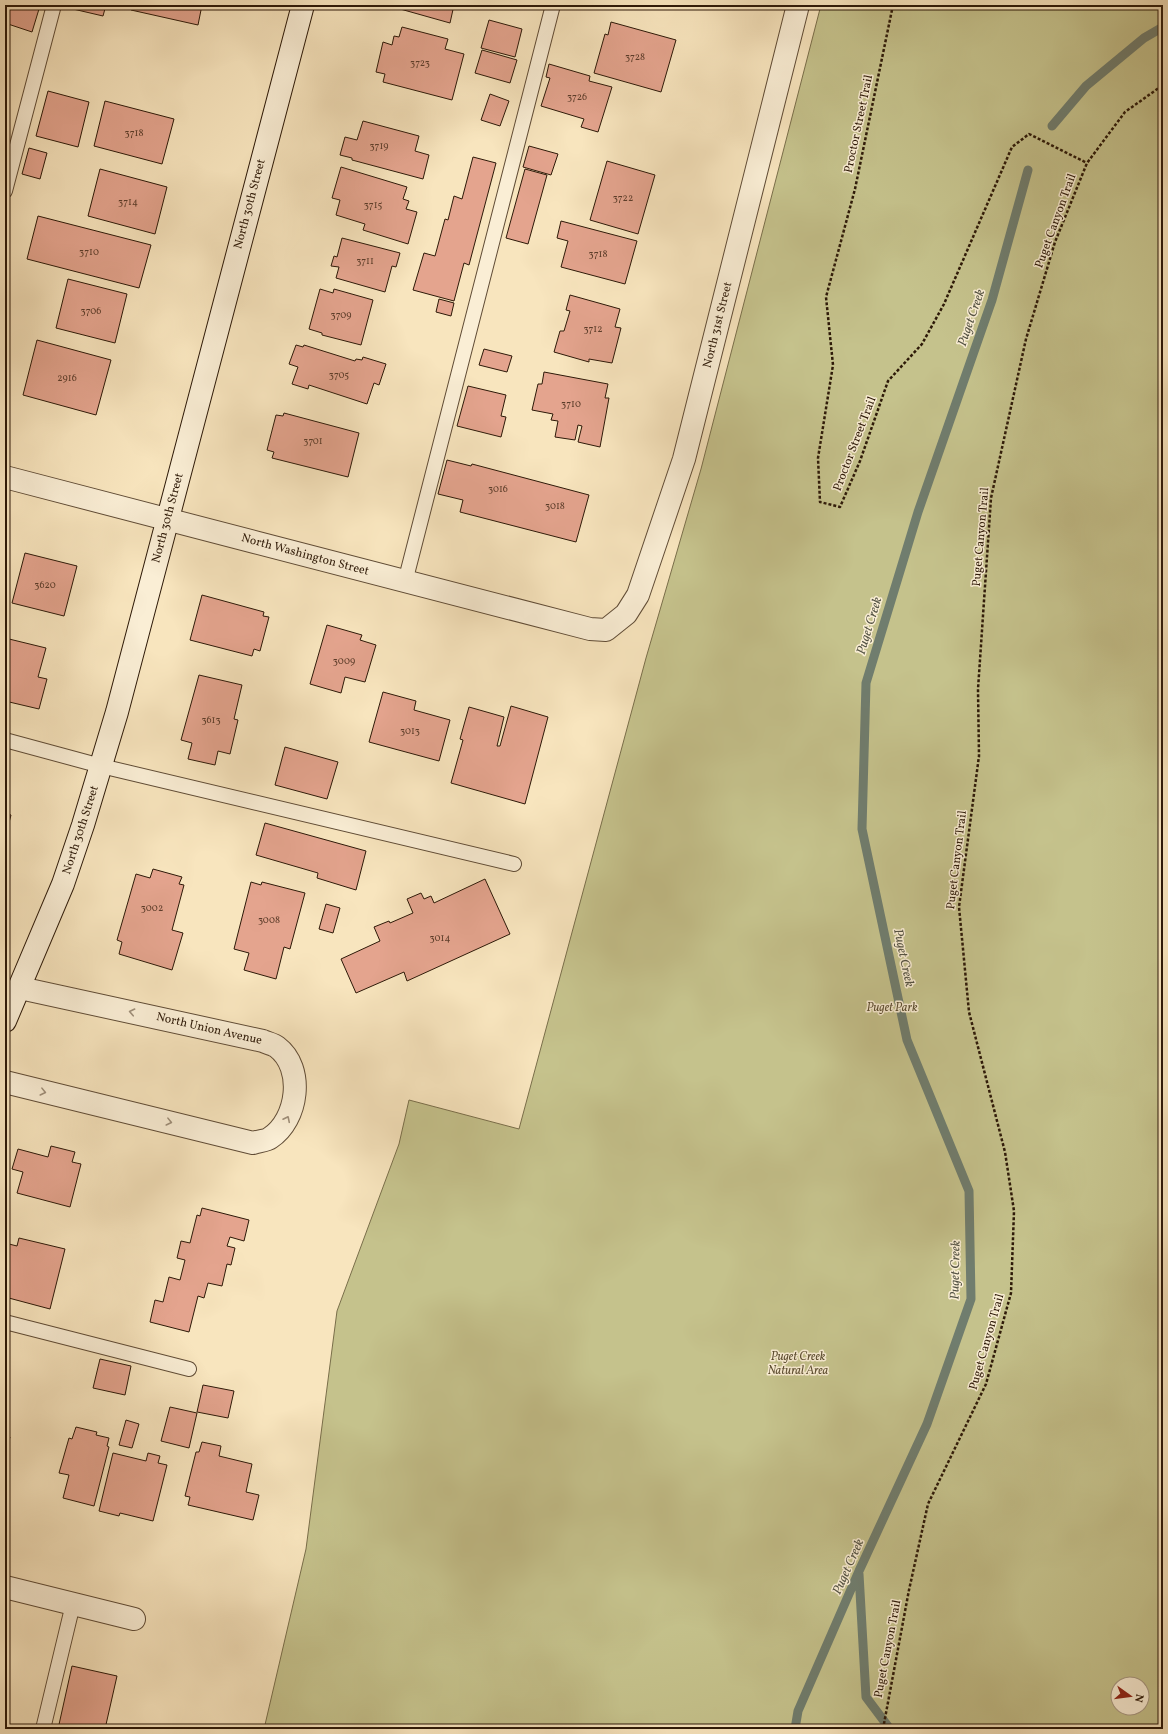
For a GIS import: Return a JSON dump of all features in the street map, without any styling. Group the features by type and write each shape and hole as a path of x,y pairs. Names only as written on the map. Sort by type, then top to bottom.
{"street":[{"name":"North 30th Street","path":"5,1021 13,986 63,884 117,712 302,5"},
{"name":"North 31st Street","path":"606,630 617,623 626,614 638,595 684,459 798,5"},
{"name":"North Washington Street","path":"5,477 168,518 405,582 590,629 606,630"},
{"name":"North Union Avenue","path":"5,1082 253,1143 269,1139 282,1128 291,1110 295,1091 293,1073 287,1059 277,1046 262,1041 13,986"},
{"path":"5,1586 134,1619"}],"lane":[{"path":"5,191 54,5"},
{"path":"405,582 553,5"},
{"path":"5,740 101,766 514,864"},
{"path":"5,1322 189,1369"},
{"path":"43,1729 73,1604"}],"path":[{"name":"Proctor Street Trail","path":"893,5 855,189 826,297 833,365 818,458 820,502 840,507 860,461 888,381 922,344 944,304 1012,147 1029,134 1087,162"},
{"name":"Puget Canyon Trail","path":"883,1729 909,1590 928,1504 986,1384 1011,1293 1014,1211 1004,1152 970,1012 959,907 979,756 978,689 991,498 1026,338 1055,242 1087,162 1125,112 1163,85"}],"green space":[{"name":"Puget Creek Natural Area","path":"821,5 1163,5 1163,1729 264,1729 306,1549 337,1311 399,1144 409,1100 519,1129 646,658 701,469"}],"building":[{"path":"9,5 28,5 39,9 32,32 5,23"},
{"path":"74,5 106,5 103,16 73,9"},
{"path":"132,5 202,5 198,25 131,10"},
{"path":"386,5 454,5 450,23"},
{"path":"489,20 522,29 515,57 481,48"},
{"path":"611,22 676,40 661,92 594,73 605,34 608,35"},
{"path":"402,27 448,39 445,49 464,54 452,100 383,82 385,74 376,72 383,42 392,45 394,36 399,37"},
{"path":"482,50 517,60 510,83 475,73"},
{"path":"549,64 590,76 589,81 612,87 598,132 581,127 584,119 541,106 550,78 546,77"},
{"path":"48,91 89,102 78,147 36,136"},
{"path":"490,94 509,101 500,126 481,120"},
{"path":"105,101 174,119 162,164 94,146"},
{"path":"363,121 419,136 415,151 429,155 423,179 352,160 352,158 340,155 345,137 357,140"},
{"path":"529,146 558,154 551,175 523,167"},
{"path":"29,148 47,153 40,179 22,174"},
{"path":"473,157 496,163 469,265 464,263 454,301 413,290 424,253 435,256 445,219 448,220 454,196 462,199"},
{"path":"607,161 655,175 638,234 590,220"},
{"path":"341,167 407,187 403,199 409,201 406,209 417,212 408,244 363,230 365,224 336,215 340,200 332,198"},
{"path":"100,169 167,187 155,234 88,216"},
{"path":"525,169 547,175 528,244 506,238"},
{"path":"38,216 151,245 139,288 27,259"},
{"path":"561,221 637,241 625,284 561,267 568,241 557,238"},
{"path":"342,238 400,253 396,267 392,266 385,292 336,278 339,267 331,266 334,256 337,257"},
{"path":"68,279 127,294 115,343 56,328"},
{"path":"320,289 333,293 334,289 373,300 361,345 322,335 322,333 309,329"},
{"path":"570,295 620,309 615,327 621,328 612,363 589,359 589,362 554,352 560,331 564,331 570,311 566,310"},
{"path":"439,299 454,303 451,316 436,312"},
{"path":"37,340 111,360 96,415 23,395"},
{"path":"296,345 303,347 304,345 355,361 356,359 362,360 363,357 386,364 379,385 374,383 367,404 309,385 308,389 292,384 298,367 289,364"},
{"path":"484,349 512,356 507,372 479,365"},
{"path":"544,372 608,384 605,398 609,398 600,447 578,442 582,426 578,425 575,440 555,437 558,421 551,420 553,414 532,410 538,384 542,384"},
{"path":"468,386 506,395 501,416 506,417 501,437 457,426"},
{"path":"284,413 359,433 348,477 272,458 274,452 267,450 276,415 283,416"},
{"path":"447,460 471,466 472,464 589,495 576,542 460,512 463,500 438,494"},
{"path":"25,553 77,566 64,616 12,603"},
{"path":"202,595 264,612 263,616 269,617 260,651 254,649 252,656 190,640"},
{"path":"327,625 362,635 360,640 376,645 365,682 345,677 341,693 310,684"},
{"path":"5,638 46,648 38,677 47,679 39,709 5,701"},
{"path":"199,675 242,685 234,719 238,720 230,754 218,751 215,765 188,759 192,743 181,740"},
{"path":"383,692 416,701 414,710 450,720 439,761 369,742"},
{"path":"511,706 548,717 525,804 451,783 463,740 460,739 469,707 504,717 497,746 500,746"},
{"path":"285,747 338,762 327,799 275,785"},
{"path":"5,813 11,815 5,838"},
{"path":"265,823 366,851 356,890 317,878 318,873 256,855"},
{"path":"153,869 182,877 179,884 184,885 172,930 183,933 172,970 119,954 122,942 117,940 136,874 150,878"},
{"path":"485,879 510,934 407,981 404,972 356,993 341,959 380,941 374,927 389,921 390,923 413,913 407,899 421,893 424,899 431,896 434,903"},
{"path":"251,882 261,885 262,882 305,893 290,949 284,947 276,979 244,970 249,953 234,949"},
{"path":"326,904 340,908 333,933 319,929"},
{"path":"51,1146 75,1152 72,1162 81,1164 70,1207 17,1193 23,1172 12,1169 18,1149 48,1157"},
{"path":"202,1208 249,1220 244,1241 230,1237 227,1246 235,1248 231,1265 227,1264 222,1286 208,1283 204,1298 198,1296 189,1332 150,1322 155,1300 163,1302 169,1277 180,1280 185,1260 177,1258 181,1241 190,1243 197,1215 200,1216"},
{"path":"19,1238 65,1249 50,1309 5,1297 5,1243 17,1246"},
{"path":"100,1359 131,1366 125,1395 93,1388"},
{"path":"203,1385 234,1391 228,1418 197,1412"},
{"path":"170,1407 197,1413 189,1448 161,1441"},
{"path":"126,1420 139,1424 132,1448 119,1445"},
{"path":"76,1427 97,1432 96,1435 109,1438 107,1446 109,1447 94,1506 63,1498 69,1475 59,1473 69,1438 72,1439"},
{"path":"5,1435 10,1437 5,1454"},
{"path":"202,1442 221,1446 219,1456 252,1464 246,1492 259,1495 253,1520 188,1505 190,1497 185,1496 196,1452 199,1452"},
{"path":"113,1453 146,1461 148,1453 160,1456 158,1463 167,1465 153,1521 120,1513 119,1516 99,1511"},
{"path":"72,1666 117,1676 105,1729 58,1729"}],"waterway":[{"name":"Puget Creek","path":"1052,126 1086,86 1144,38 1163,27"},
{"name":"Puget Creek","path":"795,1729 798,1711 859,1571 927,1424 971,1299 969,1191 907,1040 862,829 866,683 918,512 992,300 1028,170"},
{"path":"859,1574 866,1697 890,1729"}],"park label":[{"name":"Puget Park","path":"892,1008"}]}
